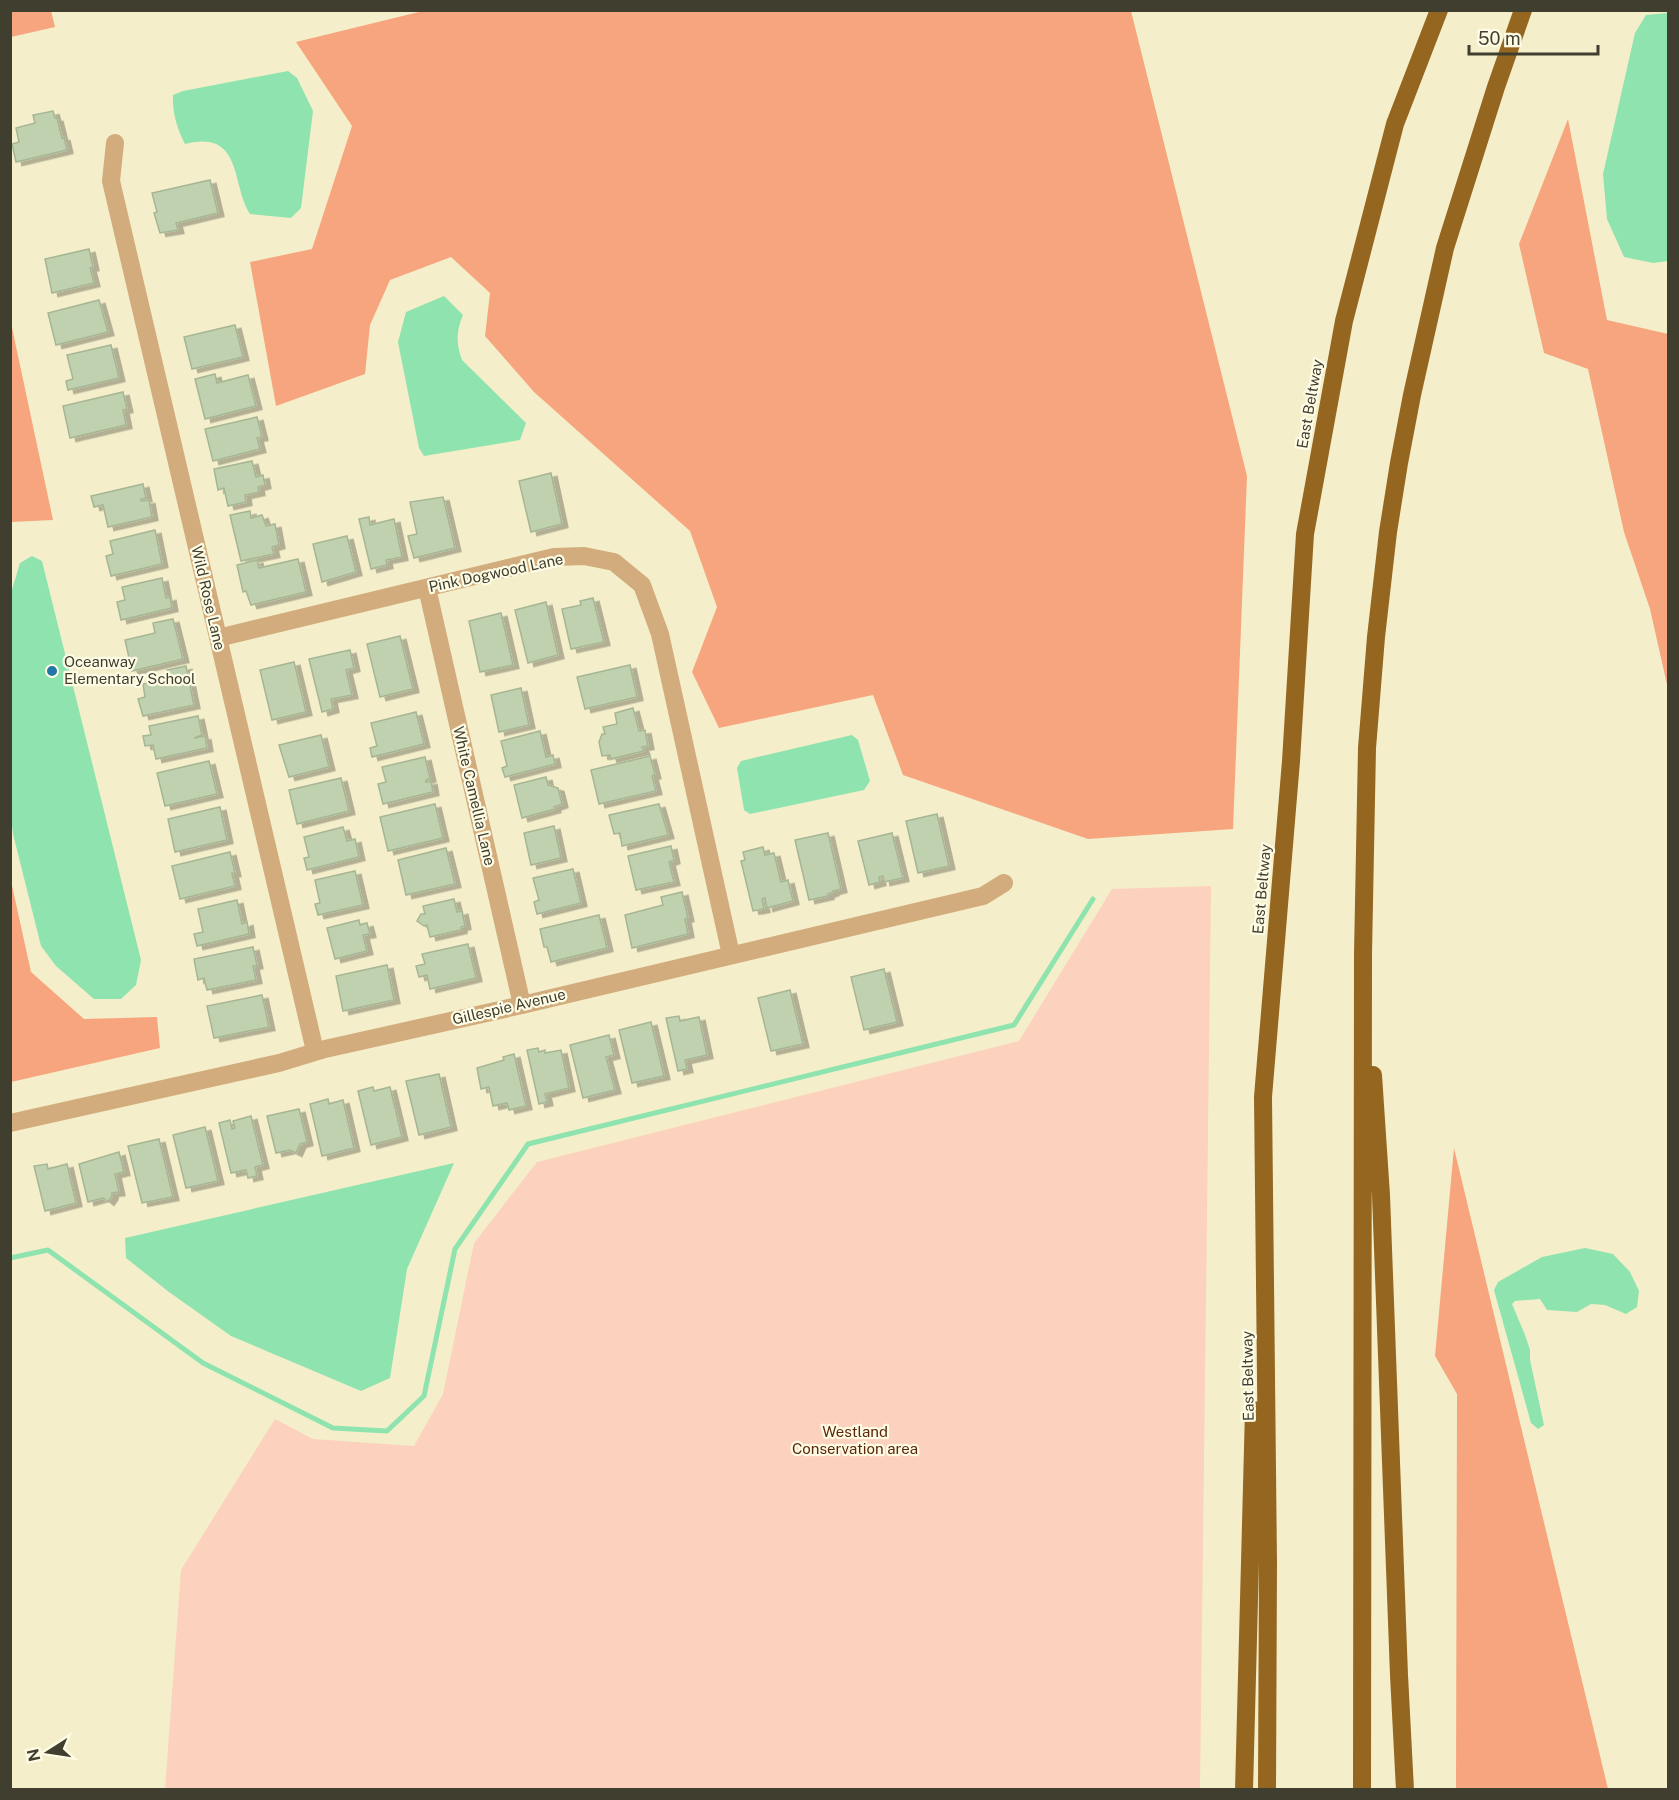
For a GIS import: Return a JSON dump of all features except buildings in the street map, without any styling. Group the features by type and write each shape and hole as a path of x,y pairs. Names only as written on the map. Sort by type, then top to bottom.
{"highway":[{"name":"East Beltway","path":"1268,1790 1263,1097 1291,761 1305,534 1344,321 1395,124 1439,10"},
{"path":"1362,1790 1362,992 1365,815 1371,687 1388,532 1399,463 1445,248 1523,10"},
{"path":"1362,992 1374,1080 1381,1195 1399,1675 1406,1790"},
{"path":"1244,1790 1263,1097"}],"street":[{"name":"Wild Rose Lane","path":"115,144 111,181 315,1051"},
{"name":"Pink Dogwood Lane","path":"218,638 554,557 584,556 614,562 642,585 660,634 731,955"},
{"name":"White Camellia Lane","path":"427,588 522,1005"},
{"name":"Gillespie Avenue","path":"10,1123 279,1063 315,1051 522,1005 982,896 1004,883"}],"green space":[{"name":"Westland Conservation area","path":"1211,886 1200,1789 165,1789 181,1570 275,1419 313,1439 414,1446 443,1394 474,1243 537,1162 1019,1041 1112,889"}],"shaded area":[{"path":"10,11 51,11 55,27 11,37"},
{"path":"423,11 1131,11 1247,476 1233,829 1088,839 903,775 873,695 719,728 692,672 717,607 690,531 534,392 485,336 490,293 451,257 390,280 370,325 365,374 276,406 250,262 312,249 352,126 296,42"},
{"path":"1668,13 1668,261 1653,263 1624,257 1607,219 1603,174 1635,33 1646,15"},
{"path":"288,71 297,78 313,111 301,208 291,218 250,214 232,162 226,152 217,144 204,141 185,144 173,108 173,95 183,91"},
{"path":"1568,119 1607,320 1668,334 1668,689 1650,609 1624,532 1588,369 1544,353 1519,244"},
{"path":"444,296 463,315 458,338 462,360 526,423 520,440 424,456 419,448 398,342 406,312"},
{"path":"11,323 53,520 11,522"},
{"path":"32,556 42,561 141,960 136,985 121,999 94,999 56,966 41,946 13,834 10,807 11,593 20,563"},
{"path":"852,735 858,740 870,781 864,790 750,814 744,810 737,768 741,761"},
{"path":"11,881 31,972 84,1019 157,1017 160,1048 11,1082"},
{"path":"1454,1148 1608,1789 1456,1789 1457,1394 1435,1356"},
{"path":"454,1163 407,1269 390,1378 361,1391 231,1336 126,1258 125,1238"},
{"path":"1585,1248 1613,1254 1630,1272 1639,1291 1637,1307 1626,1314 1605,1305 1591,1304 1577,1312 1547,1310 1540,1299 1515,1301 1512,1304 1530,1350 1530,1360 1544,1425 1538,1429 1531,1423 1494,1290 1498,1282 1542,1257"}],"waterway":[{"path":"10,1258 48,1250 203,1363 333,1428 387,1431 424,1396 455,1249 528,1144 1014,1025 1093,899"}],"place":[{"name":"Oceanway Elementary School","path":"52,671"}]}
